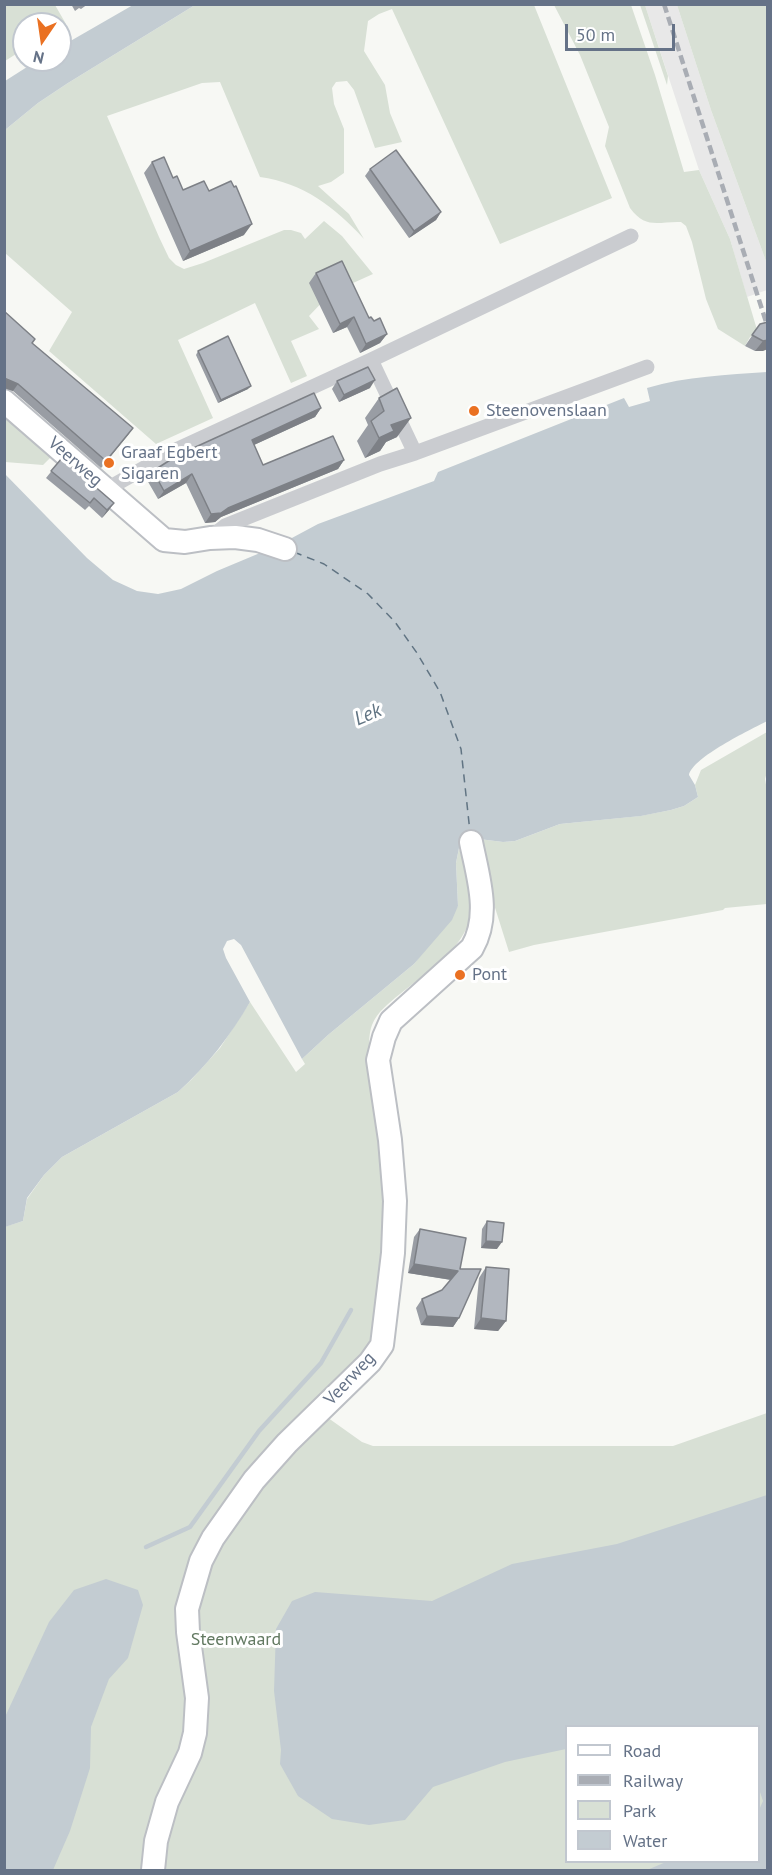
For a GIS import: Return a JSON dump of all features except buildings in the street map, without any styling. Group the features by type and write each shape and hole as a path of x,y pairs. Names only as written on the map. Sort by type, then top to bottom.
{"street":[{"path":"106,489 178,449 631,236"},
{"path":"371,360 415,453 647,367"},
{"name":"Veerweg","path":"4,401 164,540 185,542 210,538 245,538 285,549"},
{"name":"Veerweg","path":"210,538 225,526 380,464 415,453"},
{"name":"Veerweg","path":"153,1870 156,1841 167,1802 190,1752 196,1727 197,1698 187,1609 201,1562 213,1538 254,1480 287,1443 370,1362 382,1345 393,1253 395,1201 390,1140 378,1060 380,1048 391,1021 472,948 478,937 483,910 471,842"}],"shaded area":[{"path":"645,5 677,5 711,110 767,264 767,290 747,297 730,239 699,170"}],"green space":[{"path":"5,4 55,5 59,12 12,12 12,57 5,61"},
{"path":"195,5 534,5 612,198 500,244 392,9 368,21 364,51 385,85 390,113 402,142 375,148 354,90 347,81 336,82 332,88 334,104 344,129 344,173 331,182 318,186 349,214 364,239 342,217 317,198 290,185 260,177 220,82 202,83 107,116 159,237 169,258 176,265 184,269 203,263 284,230 301,233 305,239 324,221 342,236 373,274 331,293 309,316 319,329 291,341 307,376 291,383 255,303 178,340 213,418 156,444 49,351 72,312 5,253 5,130 38,103 68,83"},
{"path":"554,5 631,5 684,172 699,170 730,239 758,333 750,337 745,346 718,329 706,299 686,226 681,222 647,222 630,208 605,146 609,127 580,55"},
{"path":"640,5 645,5 668,76 667,85"},
{"path":"677,5 767,5 767,264 711,110"},
{"path":"4,410 54,454 43,465 5,462"},
{"path":"767,732 765,779 768,796 767,904 725,908 534,945 509,952 491,895 479,839 515,841 560,824 640,816 684,806 698,797 695,785 701,770"},
{"name":"Steenwaard","path":"459,848 472,900 469,921 463,934 445,957 384,1008 374,1020 371,1028 369,1052 386,1199 379,1281 370,1340 363,1355 324,1415 362,1442 373,1446 673,1446 767,1413 767,1870 5,1870 4,1227 23,1221 27,1199 44,1175 62,1157 178,1092 220,1048 250,1002 296,1072 305,1064 302,1059 328,1035 414,964 458,906 456,863"}],"water":[{"path":"133,5 195,5 68,83 38,103 5,130 5,81 19,72 72,72 72,40"},
{"name":"Lek","path":"767,372 767,721 700,760 689,775 698,797 684,806 641,816 560,824 515,841 479,839 460,843 456,863 458,906 452,920 414,964 302,1059 241,945 234,939 227,941 223,949 226,958 250,1002 218,1050 178,1092 62,1157 44,1175 27,1198 23,1221 5,1227 4,473 87,558 113,580 137,591 158,594 181,589 260,553 278,559 290,539 318,524 434,481 438,472 624,398 629,407 650,401 647,388 692,378"},
{"path":"767,1495 767,1870 647,1870 664,1863 760,1863 760,1808 763,1801 760,1792 760,1725 565,1725 565,1749 505,1762 433,1787 405,1820 369,1825 332,1819 298,1796 280,1764 281,1750 274,1691 276,1629 292,1601 315,1592 432,1601 512,1564 617,1544"},
{"path":"106,1579 138,1590 143,1605 128,1658 109,1679 91,1727 90,1768 70,1831 53,1870 5,1870 5,1717 49,1622 74,1590"}],"waterway":[{"path":"146,1547 190,1527 259,1431 321,1363 351,1310"}],"ferry route":[{"path":"294,552 324,564 368,594 395,622 417,653 440,692 461,749 470,832"}],"railway":[{"path":"664,4 768,328"}],"place":[{"name":"Steenovenslaan","path":"474,411"},
{"name":"Graaf Egbert Sigaren","path":"109,463"},
{"name":"Pont","path":"460,975"}]}
